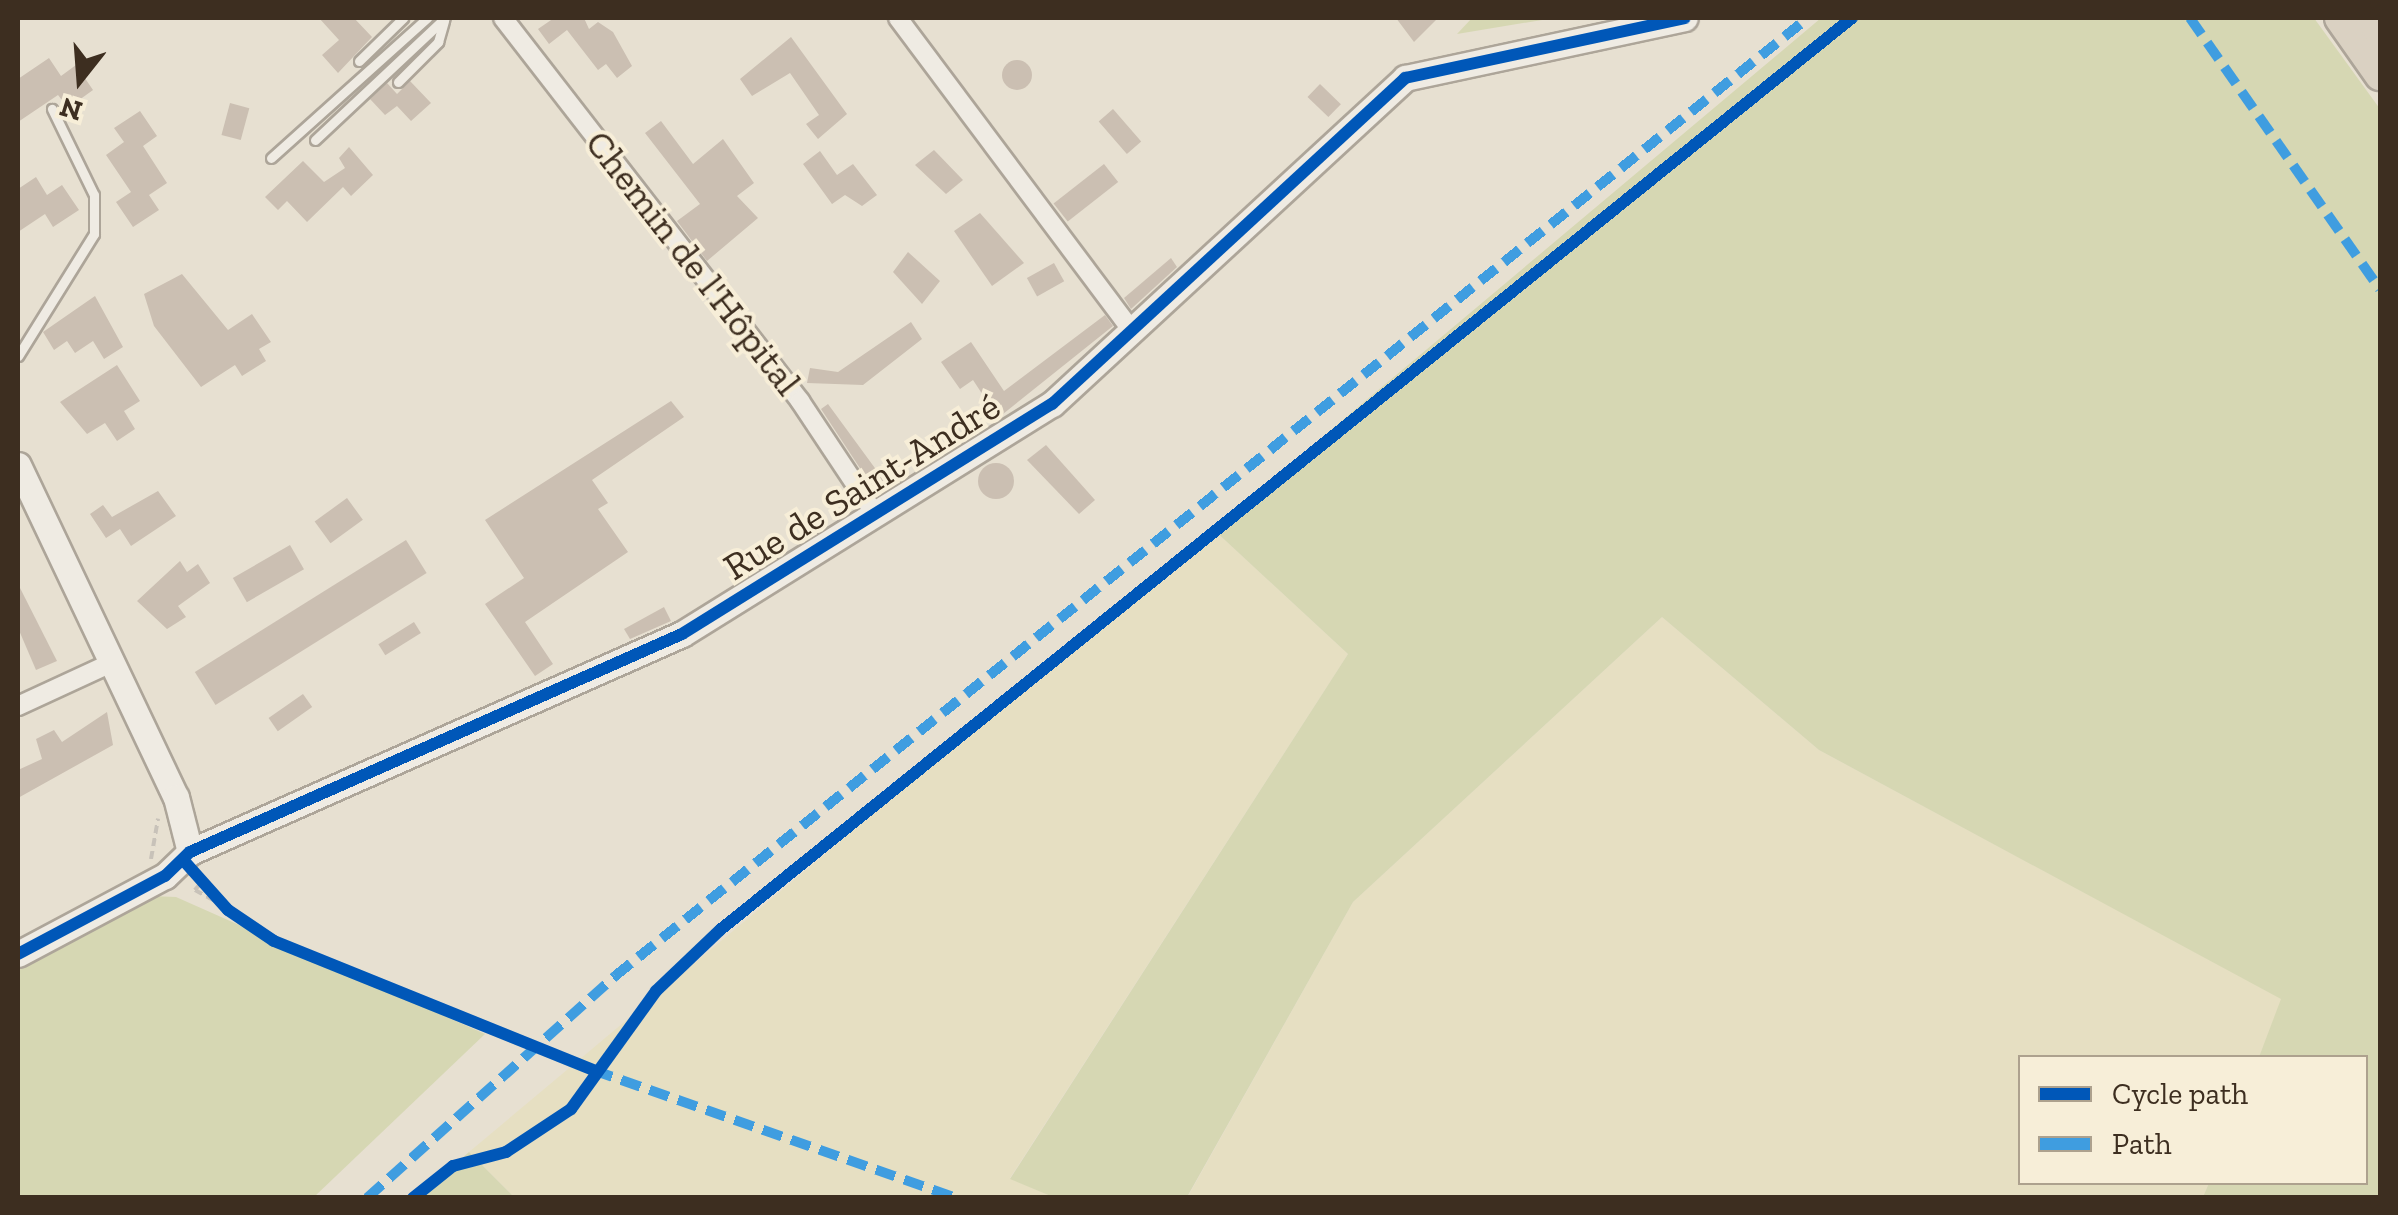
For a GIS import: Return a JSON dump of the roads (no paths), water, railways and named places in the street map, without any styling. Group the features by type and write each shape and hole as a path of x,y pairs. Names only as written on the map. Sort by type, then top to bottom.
{"highway":[{"path":"2340,18 2380,75"},
{"path":"2371,18 2380,32"}],"street":[{"name":"Chemin de l'Hôpital","path":"503,18 800,401 874,514"},
{"path":"898,18 1134,332"},
{"name":"Rue de Saint-André","path":"18,954 165,876 190,852 682,634 1052,404 1405,78 1685,18"},
{"path":"18,465 186,820 190,852"},
{"path":"18,706 110,663"}],"lane":[{"path":"359,61 403,18"},
{"path":"271,158 427,18"},
{"path":"398,82 438,42 445,18"},
{"path":"315,140 445,18"},
{"path":"18,354 94,234 94,195 52,109"}]}
